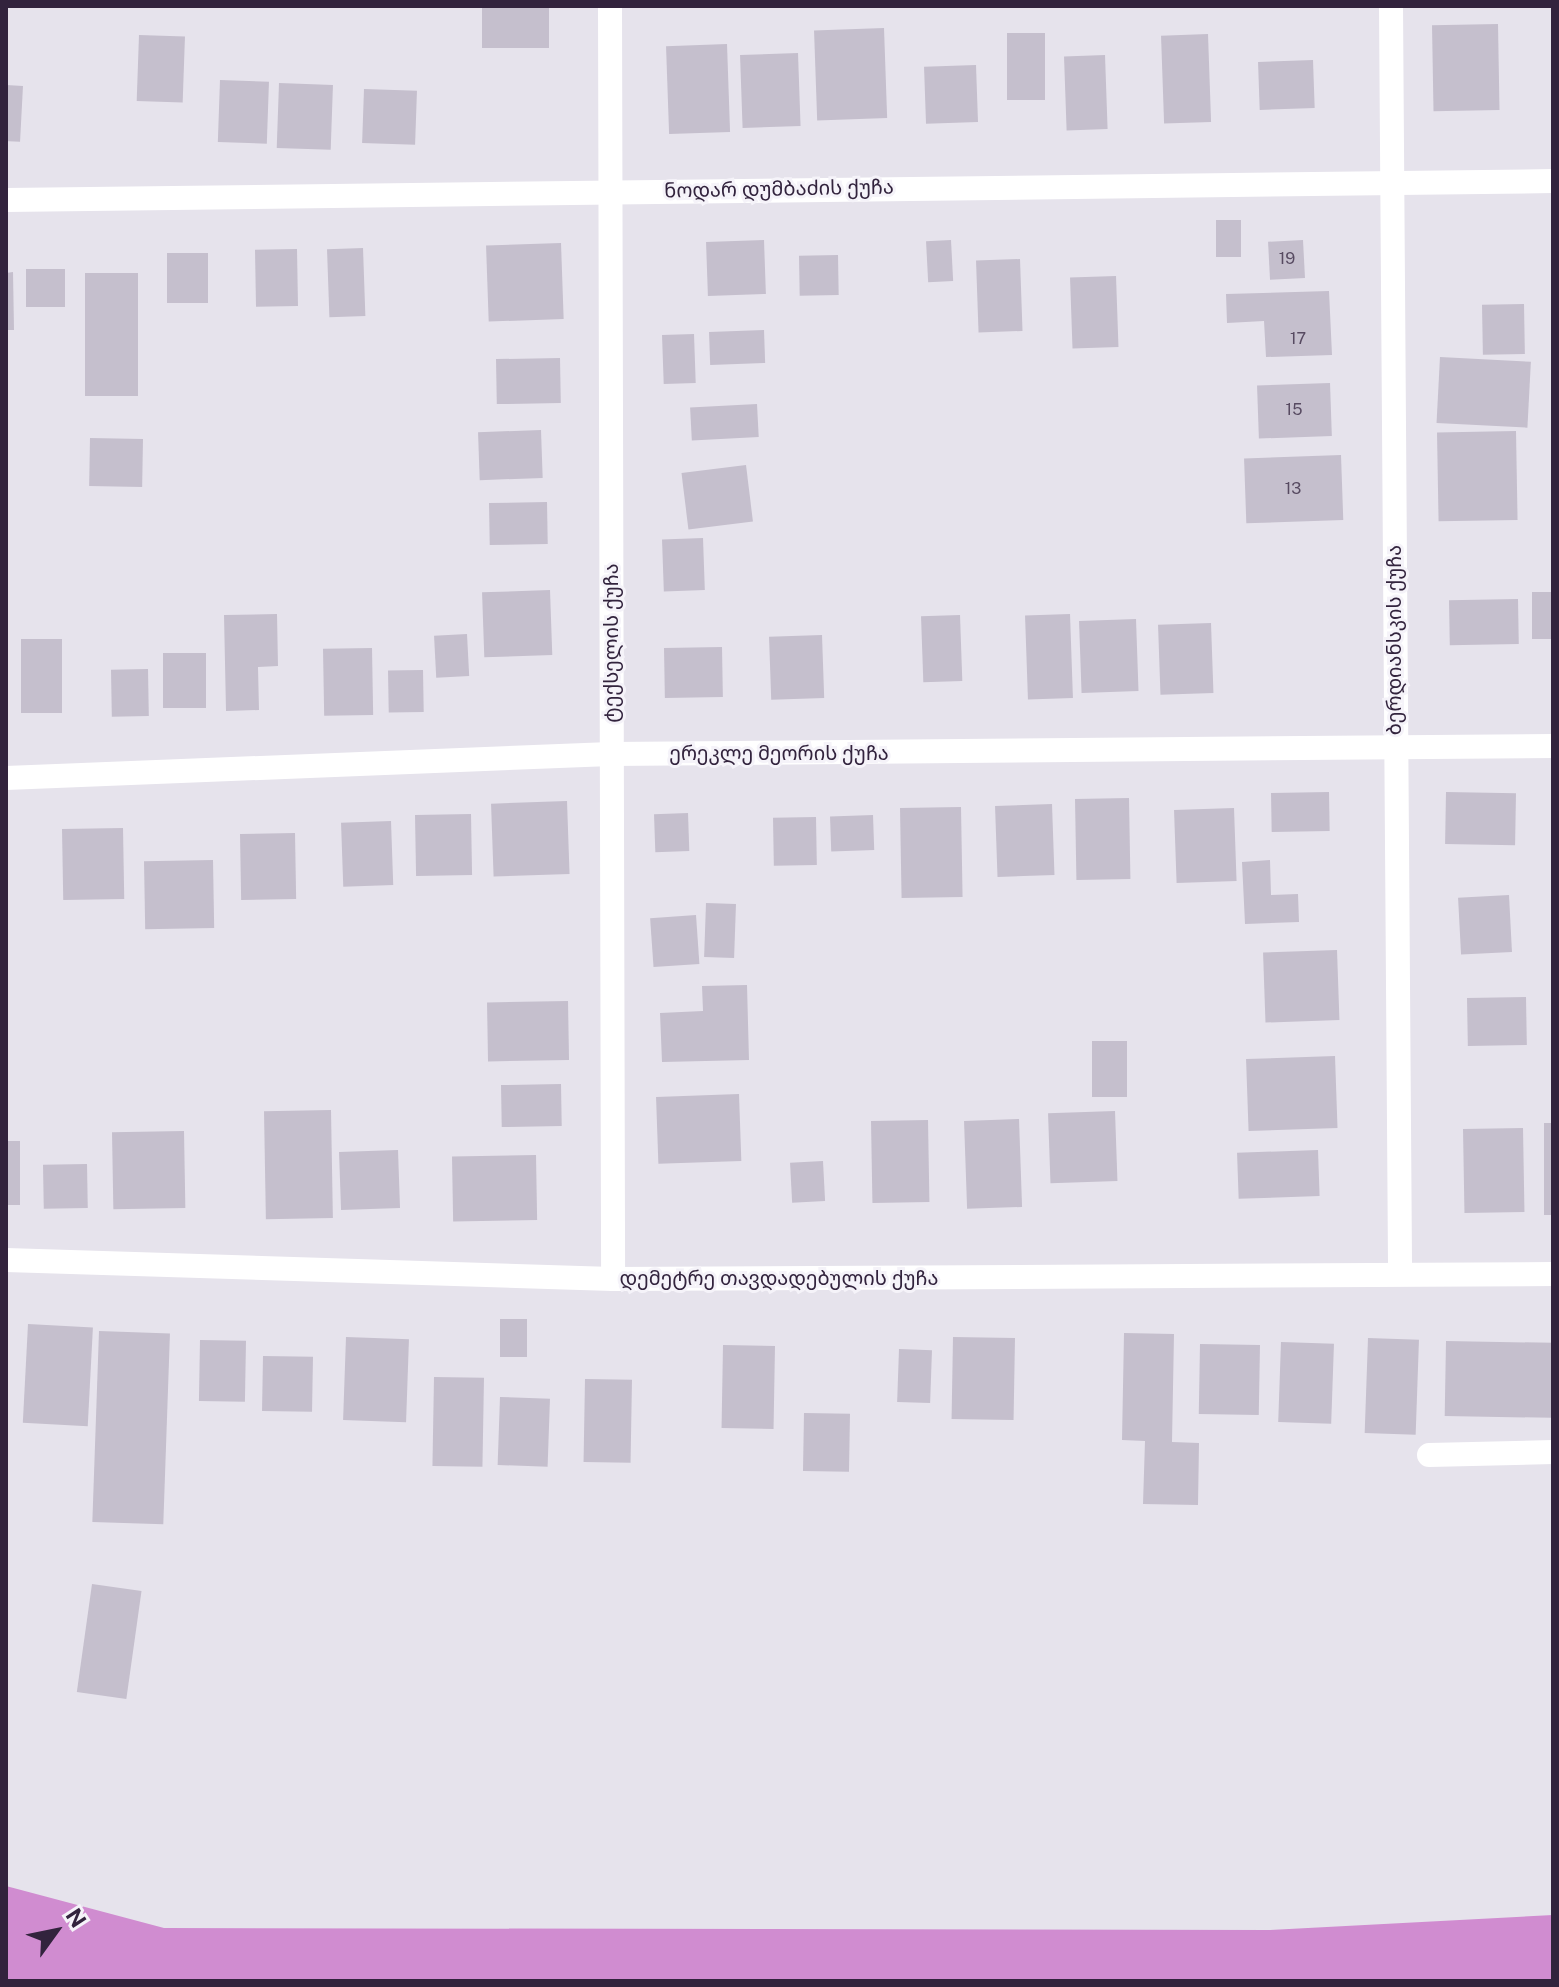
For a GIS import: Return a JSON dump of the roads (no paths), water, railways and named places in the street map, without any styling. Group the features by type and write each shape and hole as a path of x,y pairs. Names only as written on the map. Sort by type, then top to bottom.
{"street":[{"name":"ტექსელის ქუჩა","path":"610,6 613,1279"},
{"name":"ბერდიანსკის ქუჩა","path":"1391,6 1400,1274"},
{"name":"ნოდარ დუმბაძის ქუჩა","path":"6,200 1553,181"},
{"name":"ერეკლე მეორის ქუჩა","path":"6,778 611,754 1553,746"},
{"name":"დემეტრე თავდადებულის ქუჩა","path":"6,1260 613,1279 1553,1274"},
{"path":"1429,1455 1553,1452"}]}
